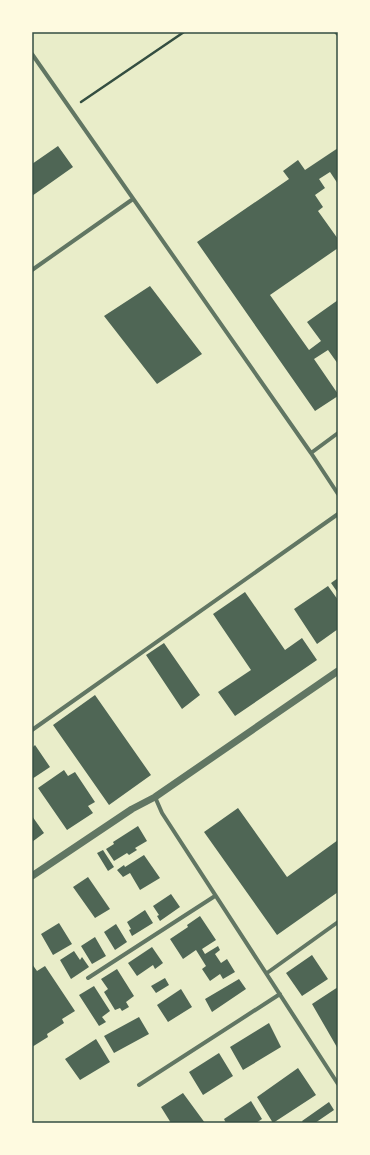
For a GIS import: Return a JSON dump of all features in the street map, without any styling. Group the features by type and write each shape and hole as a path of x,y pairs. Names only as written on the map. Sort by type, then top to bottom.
{"street":[{"path":"32,54 311,453 338,494"},
{"path":"32,270 133,199"},
{"path":"311,453 338,433"},
{"path":"32,730 338,514"},
{"path":"32,876 132,809 155,797 338,671"},
{"path":"155,797 162,813 338,1084"},
{"path":"88,978 215,896"},
{"path":"267,973 338,922"},
{"path":"139,1085 280,994"}],"path":[{"path":"82,102 184,32"}],"building":[{"path":"58,146 73,167 32,196 32,164"},
{"path":"338,148 338,184 330,172 319,179 325,188 315,195 323,207 318,211 338,239 338,248 270,295 309,350 321,341 307,322 338,300 338,364 328,350 314,359 338,396 315,411 197,242 289,179 283,171 298,160 305,170"},
{"path":"150,286 202,354 157,384 104,316"},
{"path":"338,578 338,593 331,583"},
{"path":"328,586 338,600 338,629 317,644 294,609"},
{"path":"245,592 285,650 302,638 317,660 235,716 218,692 251,670 213,614"},
{"path":"164,643 200,695 182,709 146,655"},
{"path":"95,695 151,775 109,805 53,725"},
{"path":"35,745 50,767 32,779 32,748"},
{"path":"64,770 68,776 75,772 95,802 88,806 93,813 67,830 38,788"},
{"path":"238,808 287,877 338,840 338,892 277,935 204,832"},
{"path":"32,816 44,833 32,842"},
{"path":"138,826 147,841 135,848 137,850 129,855 127,853 114,861 106,849 114,844 113,842"},
{"path":"103,850 114,867 108,871 97,853"},
{"path":"144,855 160,878 140,890 130,873 123,877 117,870 124,865 125,867"},
{"path":"88,877 110,909 95,918 73,887"},
{"path":"171,894 180,907 160,921 157,916 159,915 153,906"},
{"path":"145,910 153,923 132,936 129,930 131,929 127,922"},
{"path":"200,916 216,940 202,949 205,954 218,946 220,950 215,954 221,963 227,959 235,972 223,979 220,974 210,981 202,969 206,966 196,950 183,959 170,939 188,927 187,925"},
{"path":"59,923 72,944 53,955 41,934"},
{"path":"116,924 127,942 115,950 104,932"},
{"path":"95,937 106,956 92,964 81,946"},
{"path":"152,947 163,963 155,969 153,965 137,976 128,963"},
{"path":"74,951 80,960 82,957 89,967 71,979 60,960"},
{"path":"312,955 328,979 302,996 286,973"},
{"path":"32,964 37,971 45,966 75,1011 62,1019 64,1023 47,1034 48,1037 32,1047"},
{"path":"117,969 134,996 126,1002 129,1007 122,1011 120,1008 115,1010 104,992 108,989 101,979"},
{"path":"165,978 169,985 156,993 151,986"},
{"path":"239,979 246,989 212,1012 205,999"},
{"path":"94,986 110,1011 102,1017 106,1022 99,1026 79,995"},
{"path":"338,987 338,1049 312,1004"},
{"path":"181,989 192,1007 168,1022 157,1005"},
{"path":"139,1017 149,1034 114,1053 104,1036"},
{"path":"269,1023 281,1047 243,1070 230,1047"},
{"path":"96,1039 110,1062 80,1080 65,1059"},
{"path":"219,1053 233,1076 203,1095 189,1072"},
{"path":"298,1068 316,1095 273,1123 257,1097"},
{"path":"183,1093 205,1123 171,1123 161,1107"},
{"path":"251,1101 262,1119 256,1123 226,1123 224,1119"},
{"path":"329,1102 334,1110 315,1123 303,1123 302,1121"}]}
